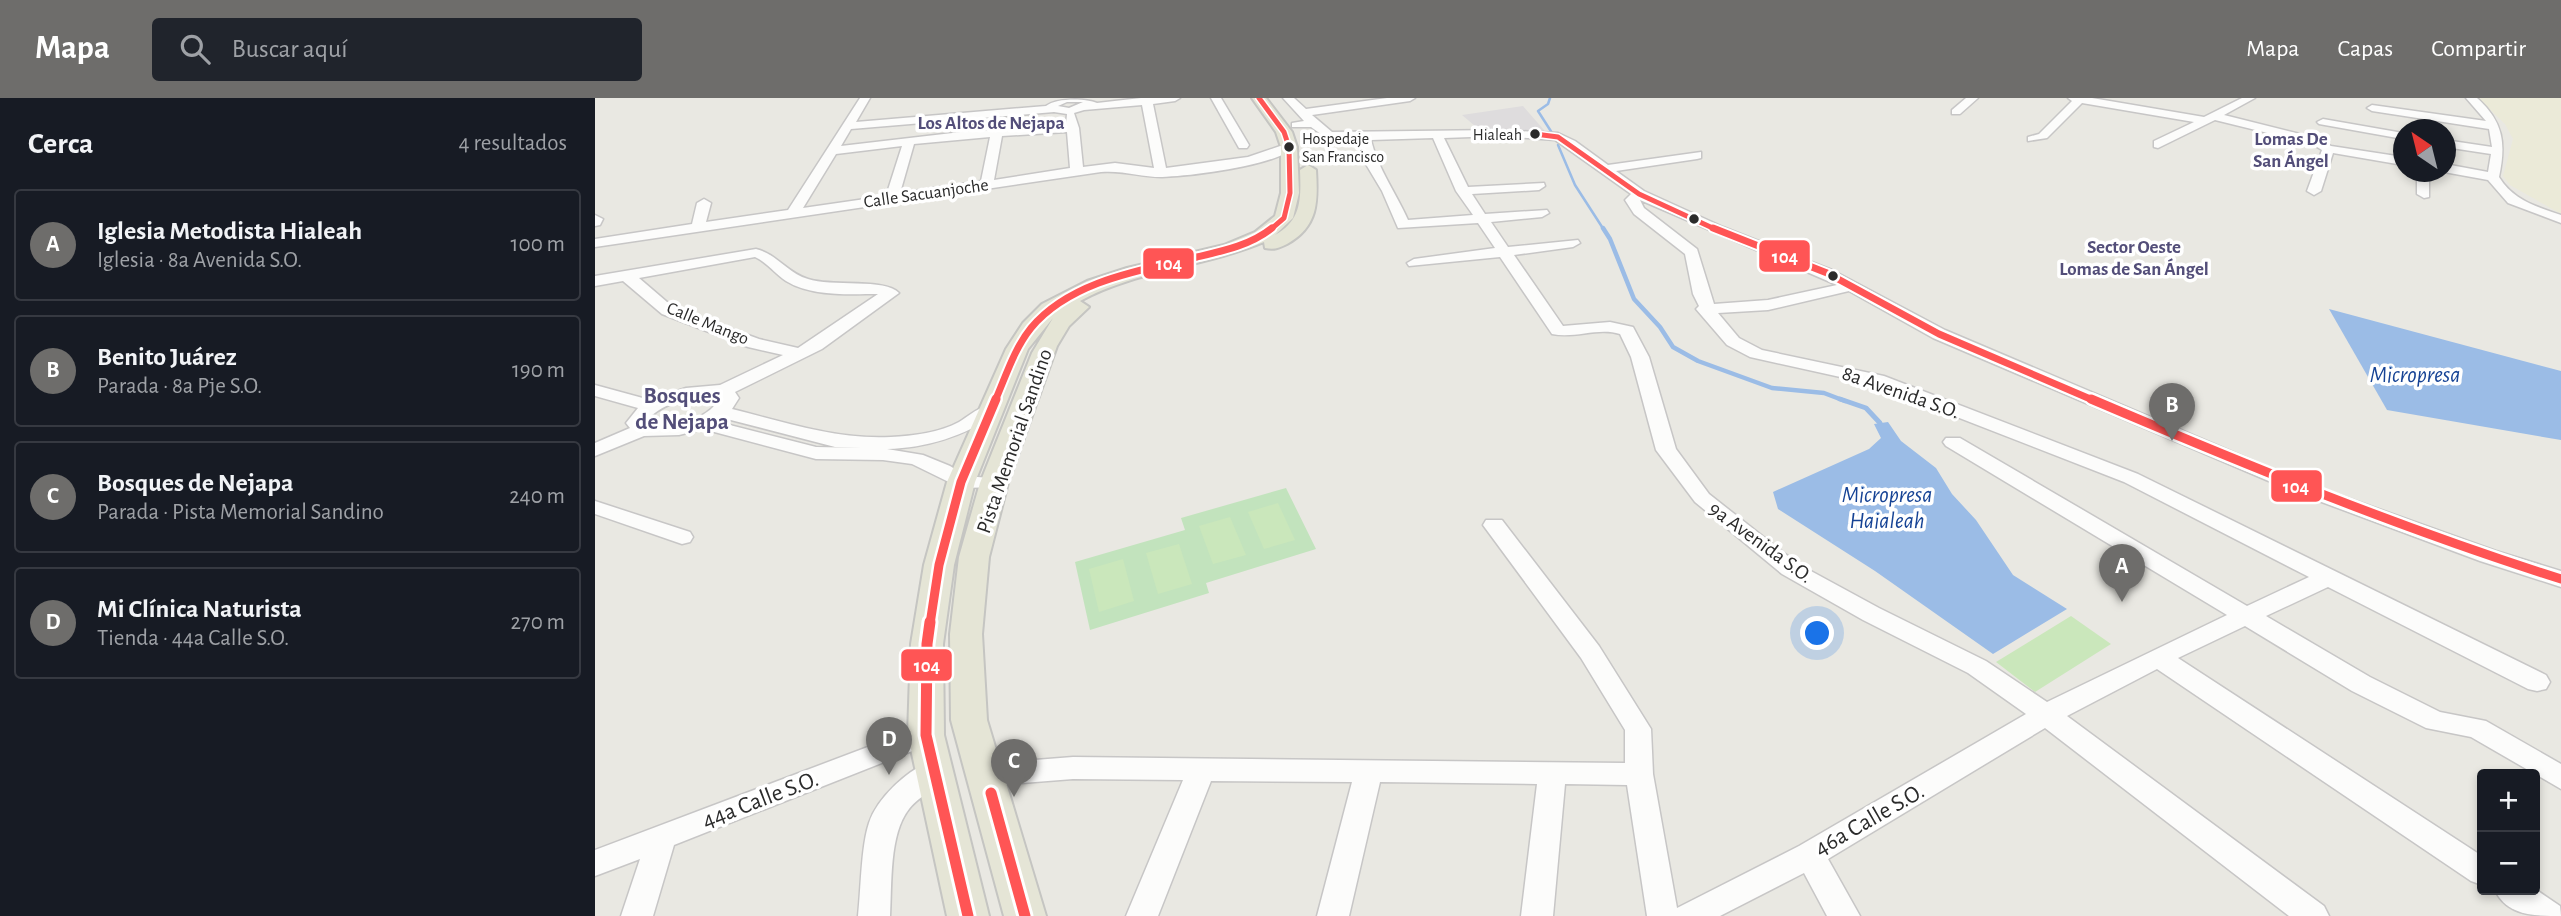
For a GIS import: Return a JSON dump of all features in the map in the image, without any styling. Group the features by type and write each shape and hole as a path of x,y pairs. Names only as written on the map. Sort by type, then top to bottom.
{"main road":[{"path":"1264,101 1286,124 1300,119 1304,133 1298,151"},
{"name":"Pista Memorial Sandino","path":"968,916 930,753 927,644 939,565 1042,353 1052,334 1069,313 1109,290 1269,246 1294,232 1308,215 1298,151 1264,101"},
{"name":"Pista Memorial Sandino","path":"1025,916 969,720 966,634 978,483 991,410 1017,349 1031,328 1049,309 1094,285 1134,272 1230,249 1276,228 1285,218 1288,209 1298,151"}],"street":[{"path":"1088,103 1121,98"},
{"path":"849,123 1054,106 1072,102 1175,98"},
{"path":"1216,98 1243,145"},
{"path":"1288,98 1300,119 1313,123 1329,135 1364,137 1535,134 1558,137 1639,194 1717,230 1827,273 1939,334 2156,427 2340,501 2561,579"},
{"path":"1300,119 1410,98"},
{"path":"1956,112 1973,98"},
{"path":"2158,144 2250,98"},
{"path":"2471,98 2489,113 2499,136 2493,177 2504,194 2513,201 2561,219"},
{"path":"794,212 849,123 868,99"},
{"path":"1146,99 1161,173"},
{"path":"2032,139 2043,136 2076,99 2210,118 2316,141 2328,149 2393,159"},
{"path":"1072,102 1077,171"},
{"path":"2372,108 2494,126"},
{"path":"2323,122 2393,134"},
{"path":"832,150 997,132 1073,128"},
{"path":"987,184 997,132"},
{"path":"1437,135 1463,191 1506,252"},
{"path":"1364,137 1370,161 1389,191 1403,225 1542,214"},
{"path":"892,198 909,141"},
{"path":"2456,145 2498,152"},
{"path":"2313,191 2328,149"},
{"name":"Calle Sacuanjoche","path":"595,243 1077,171 1113,167 1161,173 1298,151"},
{"path":"1606,169 1697,155"},
{"path":"1113,167 1158,158"},
{"path":"2456,170 2493,177"},
{"path":"2423,182 2424,194"},
{"path":"1463,191 1539,186"},
{"name":"8a Avenida S.O.","path":"1639,194 1632,200 1639,211 1692,252 1704,309 1732,341 1760,357 1857,373 2074,454 2143,484 2536,682"},
{"path":"698,227 704,203"},
{"path":"1415,264 1573,243"},
{"name":"9a Avenida S.O.","path":"1506,252 1558,330 1572,332 1615,327 1627,331 1640,357 1666,450 1702,498 1790,569 1871,614 1977,667 2046,715"},
{"path":"595,281 756,253 766,255 795,280 817,286 887,290 891,293 816,345 723,391 682,393 641,412 635,423 642,430"},
{"name":"Calle Mango","path":"626,275 668,311 754,343 799,353"},
{"path":"1704,309 1768,305 1851,286"},
{"path":"595,390 652,406"},
{"path":"595,450 642,430 660,432 701,423 725,408 730,398 723,391"},
{"path":"701,423 816,453 887,448 942,435 962,428 991,410"},
{"path":"720,412 835,441 887,448 978,483"},
{"path":"1953,442 2361,684 2435,720 2477,728 2561,778"},
{"path":"595,507 682,537"},
{"path":"1494,525 1590,652 1638,729 1639,774 1663,916"},
{"name":"46a Calle S.O.","path":"1689,916 1810,855 2046,715 2158,657 2329,577"},
{"path":"2158,657 2477,869"},
{"path":"2046,715 2313,916"},
{"path":"874,916 883,824 930,753"},
{"name":"44a Calle S.O.","path":"595,863 662,836 930,753"},
{"path":"986,775 1073,768 1639,774"},
{"path":"1142,916 1202,769"},
{"path":"1333,916 1369,771"},
{"path":"1537,916 1552,773"},
{"path":"637,916 662,836"},
{"path":"1810,855 1844,916"},
{"path":"2518,895 2549,916"}],"shaded area":[{"path":"2478,98 2561,98 2561,214 2510,185 2503,176 2513,139 2505,124"},
{"path":"1523,106 1544,130 1546,139 1476,135 1475,126 1462,115"}],"green space":[{"path":"1286,488 1316,549 1206,583 1209,593 1090,630 1075,562 1185,530 1181,518"},
{"path":"1278,503 1295,540 1264,549 1248,512"},
{"path":"1230,517 1246,555 1213,564 1199,526"},
{"path":"1179,544 1192,584 1158,594 1146,553"},
{"path":"1123,559 1134,601 1099,612 1089,569"},
{"path":"2071,616 2111,644 2035,692 1996,662"}],"water":[{"name":"Micropresa","path":"2329,309 2561,371 2561,440 2387,410"},
{"name":"Micropresa Haialeah","path":"1888,422 1901,441 1936,468 1952,494 1976,520 2013,575 2067,609 1993,654 1875,571 1778,509 1773,492 1869,449 1881,438 1874,424"}],"waterway":[{"path":"1550,98 1548,104 1538,111 1554,136"},
{"path":"1558,145 1575,185 1604,230"},
{"path":"1603,228 1634,299 1660,327 1673,347 1698,361 1772,388 1824,393 1845,401"},
{"path":"1840,399 1866,408 1880,423"}],"transit line":[{"name":"104","path":"968,916 926,735 927,644 939,565 961,482 1017,349 1031,328 1050,309 1094,285 1134,272 1230,249 1262,236 1284,218 1290,193 1289,147 1284,132 1259,98"},
{"name":"104","path":"1535,134 1558,137 1571,144 1639,194 1718,230 1827,273 1939,334 2299,487 2488,556 2561,579"},
{"name":"104","path":"991,793 1025,916"}],"place":[{"name":"Hialeah","path":"1535,134"},
{"name":"Hospedaje San Francisco","path":"1289,147"},
{"name":"Benito Juárez","path":"2172,441"},
{"name":"Iglesia Metodista Hialeah","path":"2122,602"},
{"name":"Mi Clínica Naturista","path":"889,775"},
{"name":"Bosques de Nejapa","path":"1014,797"}],"district":[{"name":"Los Altos de Nejapa","path":"991,122"},
{"name":"Lomas De San Ángel","path":"2291,149"},
{"name":"Sector Oeste Lomas de San Ángel","path":"2134,257"},
{"name":"Bosques de Nejapa","path":"682,408"}]}
